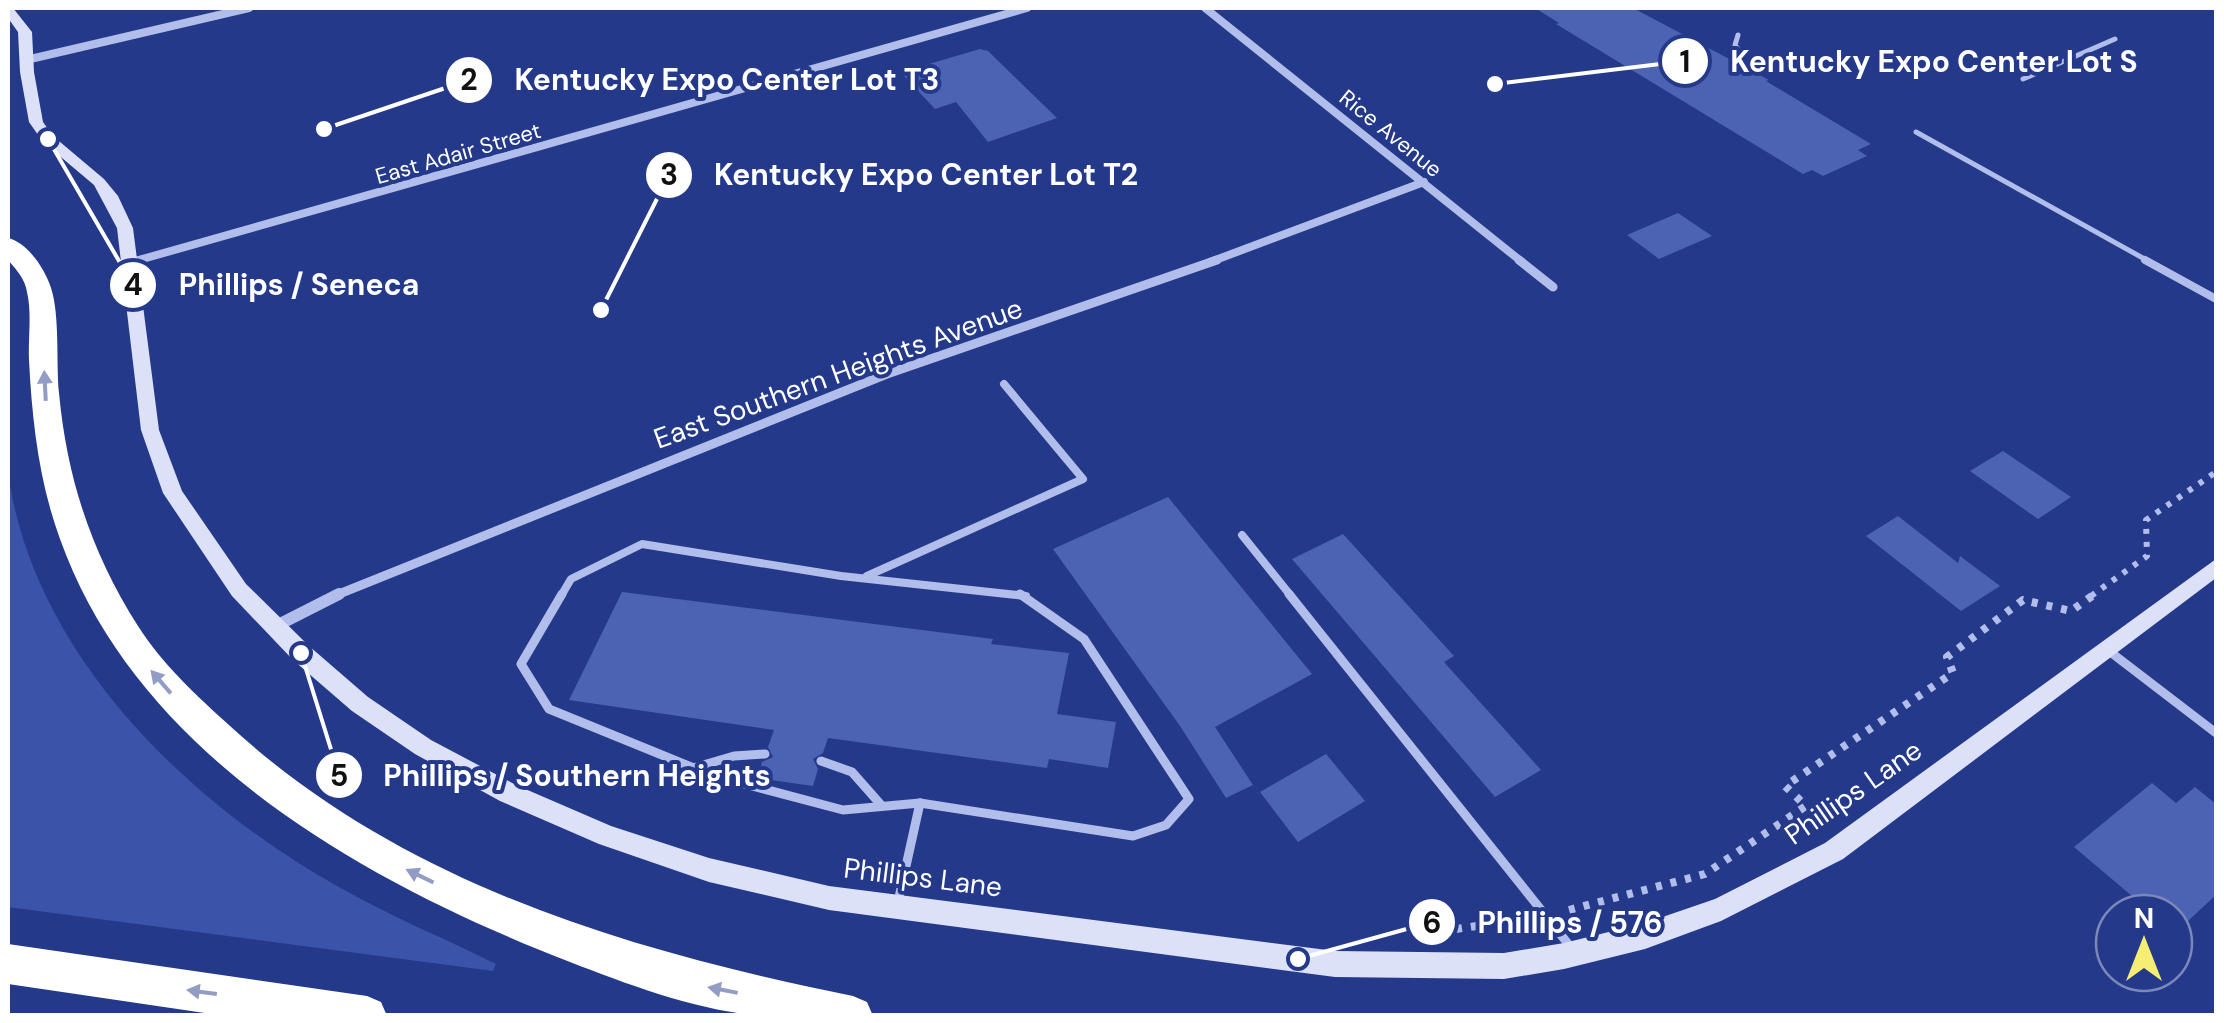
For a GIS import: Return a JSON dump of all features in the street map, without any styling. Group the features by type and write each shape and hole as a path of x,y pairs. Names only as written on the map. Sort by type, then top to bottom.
{"highway":[{"path":"8,246 31,270 40,292 49,446 66,512 88,571 129,646 174,697 234,752 318,814 392,860 501,915 604,956 708,986 853,1016"},
{"path":"8,964 368,1016"}],"main road":[{"name":"Phillips Lane","path":"8,10 25,32 36,122 110,196 124,228 150,430 173,492 239,590 360,704 424,748 508,793 608,836 709,870 830,898 1335,964 1504,966 1576,953 1644,936 1721,909 1834,851 2216,567"}],"street":[{"path":"26,60 249,8"},
{"name":"East Adair Street","path":"128,263 1027,8"},
{"name":"Rice Avenue","path":"1205,8 1553,287"},
{"name":"East Southern Heights Avenue","path":"276,626 362,582 783,414 1270,241 1424,182"}],"lane":[{"path":"1738,35 1734,46 1740,52"},
{"path":"2023,79 2115,38"},
{"path":"1768,68 1804,71"},
{"path":"1916,132 2216,299"},
{"path":"863,578 1083,480 1004,384"},
{"path":"1242,535 1576,953"},
{"path":"642,544 863,578 1023,594 1084,639 1189,799 1179,818 1155,832 1132,836 920,803 843,810 693,768 549,709 520,664 571,579 642,544"},
{"path":"2105,648 2216,733"},
{"path":"693,768 734,756 765,754"},
{"path":"821,761 852,772 882,806"},
{"path":"897,907 920,803"}],"path":[{"path":"1448,930 1546,915 1705,874 1806,806 1785,786 1953,673 1946,657 2022,600 2071,611 2147,556 2146,520 2216,472"}],"shaded area":[{"path":"8,472 23,538 48,601 83,660 125,715 173,766 226,812 282,852 358,898 496,964 493,971 8,907"}],"building":[{"path":"1535,8 1633,8 1769,80 1766,81 1871,144 1858,150 1867,156 1823,176 1812,170 1803,174"},
{"path":"980,49 988,51 1057,118 988,142 956,102 935,109 904,76 908,75 905,71"},
{"path":"1678,213 1712,236 1659,259 1627,235"},
{"path":"2003,451 2071,497 2038,519 1970,471"},
{"path":"1168,497 1312,674 1215,727 1253,785 1226,798 1180,726 1053,549"},
{"path":"1898,516 1958,563 1960,556 2000,586 1961,611 1866,536"},
{"path":"1343,534 1454,656 1444,662 1541,770 1495,797 1292,559"},
{"path":"622,592 993,639 991,644 1069,653 1057,714 1116,722 1108,768 1049,759 1047,768 828,738 823,753 813,759 818,769 813,786 757,778 762,762 773,757 768,747 774,730 569,700"},
{"path":"1326,754 1365,801 1298,842 1260,792"},
{"path":"2152,783 2176,803 2195,787 2216,804 2216,895 2194,915 2194,893 2128,893 2074,847"}],"place":[{"name":"Kentucky Expo Center Lot S","path":"1495,84"},
{"name":"Kentucky Expo Center Lot T3","path":"324,129"},
{"name":"Phillips / Seneca","path":"48,139"},
{"name":"Kentucky Expo Center Lot T2","path":"601,310"},
{"name":"Phillips / Southern Heights","path":"301,653"},
{"name":"Phillips / 576","path":"1298,959"}]}
